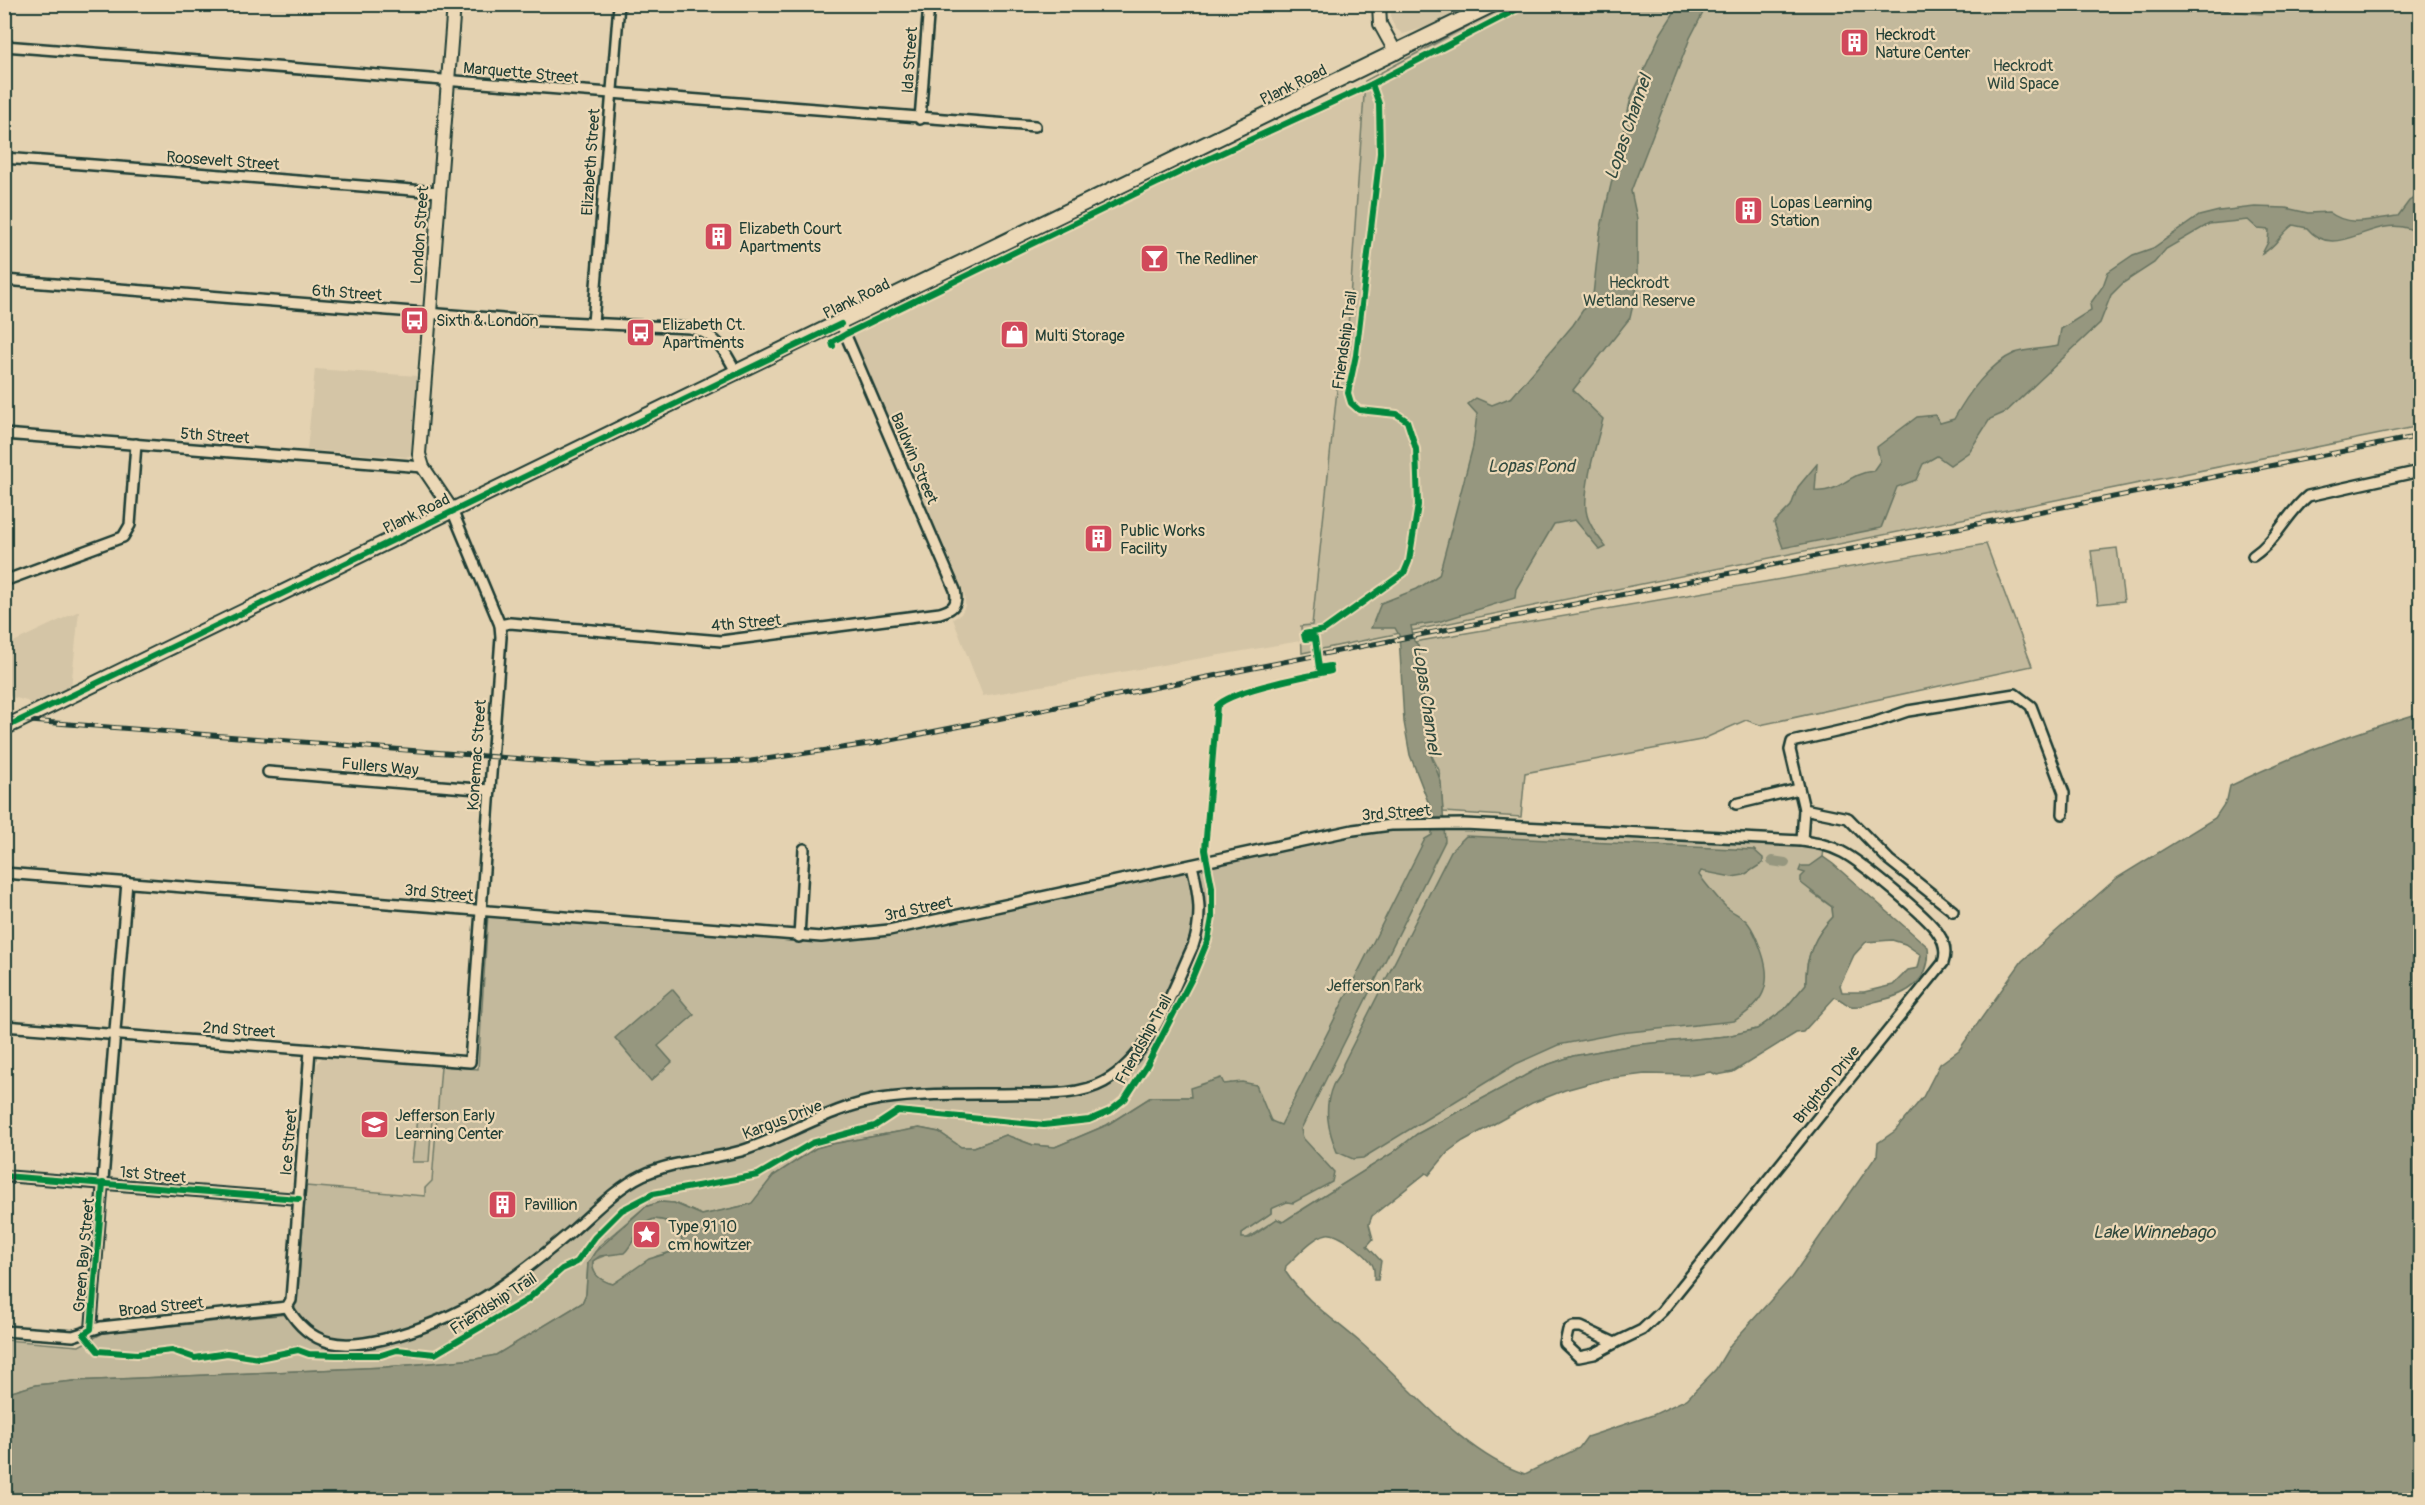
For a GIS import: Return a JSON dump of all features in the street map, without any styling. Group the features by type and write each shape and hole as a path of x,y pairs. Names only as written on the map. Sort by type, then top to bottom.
{"main road":[{"name":"Plank Road","path":"4,728 452,510 842,324 1494,4"}],"street":[{"name":"London Street","path":"423,467 419,454 419,443 454,4"},
{"name":"Elizabeth Street","path":"593,323 619,4"},
{"name":"Ida Street","path":"920,119 929,4"},
{"path":"1388,4 1379,11 1396,53"},
{"name":"Marquette Street","path":"4,46 920,119 1035,126"},
{"name":"Roosevelt Street","path":"4,158 438,192"},
{"name":"6th Street","path":"4,280 429,313 699,330 709,334 721,347 737,374"},
{"name":"Baldwin Street","path":"842,324 955,590 956,605"},
{"name":"5th Street","path":"4,434 423,467"},
{"path":"4,581 123,537 130,525 136,444"},
{"name":"Konemac Street","path":"423,467 452,510 500,625 470,1062"},
{"path":"2253,556 2272,540 2299,504 2308,496 2421,471"},
{"name":"4th Street","path":"500,625 510,623 721,641 940,613 956,605"},
{"path":"1802,841 1804,809 1790,750 1792,742 1870,724 1908,711 2015,694 2031,706 2064,793 2063,814"},
{"name":"Fullers Way","path":"268,772 490,790"},
{"path":"1736,804 1799,789"},
{"path":"1804,809 1848,818 1889,860 1953,911"},
{"name":"3rd Street","path":"4,873 799,937 840,937 889,930 1353,830 1447,824 1802,841 1831,847"},
{"name":"Brighton Drive","path":"1615,1343 1578,1326 1568,1330 1565,1344 1579,1358 1594,1354 1642,1330 1662,1311 1943,963 1946,949 1935,928 1864,866 1831,847"},
{"path":"799,937 804,849"},
{"name":"Kargus Drive","path":"287,1307 301,1325 315,1337 337,1345 370,1342 423,1329 465,1309 514,1279 627,1185 654,1170 738,1151 881,1099 949,1094 1061,1092 1086,1089 1103,1082 1127,1065 1143,1047 1193,946 1199,930 1200,908 1191,865"},
{"name":"Green Bay Street","path":"91,1329 127,882"},
{"name":"2nd Street","path":"4,1026 470,1062"},
{"name":"Ice Street","path":"287,1307 291,1300 310,1050"},
{"name":"1st Street","path":"4,1176 299,1199"},
{"name":"Broad Street","path":"4,1331 73,1336 84,1334 91,1329 287,1307"}],"shaded area":[{"path":"1391,5 1481,5 1434,25 1403,34 1395,28 1391,19"},
{"path":"1365,81 1346,356 1340,362 1312,625 1301,626 1300,641 983,696 953,619 961,614 965,606 964,592 855,342 854,329 858,322"},
{"path":"315,369 418,376 412,455 406,457 307,450"},
{"path":"79,611 71,688 31,705 27,701 5,695 5,646"},
{"name":"Jefferson Early Learning Center","path":"324,1056 441,1066 432,1181 425,1196 306,1186 317,1063"}],"green space":[{"name":"Heckrodt Wetland Reserve","path":"2150,4 2262,14 2263,5 2420,5 2420,426 1302,653 1301,626 1312,625 1340,362 1346,356 1365,81 1507,5"},
{"path":"1986,544 2032,666 1760,725 1746,720 1701,740 1525,773 1521,817 1443,812 1439,770 1429,750 1418,645 1414,642"},
{"path":"2117,548 2124,601 2098,604 2091,551"},
{"name":"Jefferson Park","path":"1430,824 1467,828 1804,845 1824,849 1823,857 1805,873 1812,893 1832,907 1833,917 1826,924 1812,948 1807,965 1806,984 1785,1009 1757,1029 1727,1036 1633,1045 1573,1056 1541,1067 1417,1134 1391,1154 1283,1222 1277,1219 1246,1239 1241,1238 1242,1233 1271,1213 1276,1125 1231,1083 1191,1097 1151,1097 1107,1125 1055,1147 1033,1145 1006,1135 974,1147 961,1147 939,1132 919,1128 816,1148 773,1176 752,1204 702,1215 674,1203 660,1202 645,1207 600,1245 588,1263 586,1294 582,1303 496,1355 476,1359 386,1367 74,1381 36,1385 5,1394 6,1340 79,1346 103,1333 288,1314 297,1303 306,1186 425,1196 425,1188 432,1181 441,1066 478,1069 488,914 837,940 862,938 1120,886 1351,834"},
{"path":"417,1118 432,1119 429,1162 412,1162"},
{"path":"654,1219 666,1221 678,1229 682,1245 678,1250 657,1256 613,1284 595,1273 593,1261 623,1250 643,1226"}],"water":[{"name":"Lake Winnebago","path":"1679,5 1707,5 1690,38 1631,191 1637,219 1637,287 1630,318 1573,390 1603,419 1591,468 1586,506 1590,524 1606,547 1600,550 1575,520 1554,524 1516,589 1515,598 1438,622 1411,626 1414,641 1418,645 1429,750 1441,782 1445,841 1301,1129 1303,1138 1334,1172 1332,1182 1293,1203 1287,1202 1271,1209 1271,1213 1242,1233 1242,1238 1250,1238 1277,1219 1283,1222 1391,1154 1417,1134 1541,1067 1573,1056 1633,1045 1727,1036 1757,1029 1785,1009 1806,984 1807,965 1812,948 1826,924 1833,917 1832,907 1801,883 1801,877 1805,873 1799,871 1801,866 1810,866 1823,857 1833,864 1928,947 1926,969 1922,977 1908,990 1899,995 1858,1006 1849,1005 1835,997 1803,1032 1796,1033 1733,1072 1717,1075 1711,1072 1692,1075 1645,1074 1605,1079 1565,1090 1532,1103 1463,1141 1449,1151 1429,1175 1426,1173 1372,1216 1369,1224 1373,1239 1367,1246 1381,1261 1378,1280 1374,1280 1374,1268 1366,1256 1332,1234 1316,1239 1286,1266 1285,1271 1301,1291 1380,1360 1438,1417 1480,1451 1525,1474 1579,1448 1587,1437 1653,1415 1687,1399 1716,1369 1731,1344 1791,1278 1877,1155 1878,1143 1895,1131 1923,1097 1940,1064 1959,1050 2022,961 2117,878 2215,818 2227,800 2230,786 2324,745 2420,713 2420,1500 5,1500 5,1394 35,1385 74,1381 386,1367 476,1359 496,1355 582,1303 586,1294 588,1263 595,1252 645,1207 660,1202 674,1203 702,1215 747,1205 752,1203 773,1176 816,1148 919,1128 939,1132 961,1147 974,1147 1006,1135 1033,1145 1055,1147 1107,1125 1151,1097 1191,1097 1190,1088 1221,1078 1224,1084 1242,1082 1256,1085 1271,1121 1281,1125 1425,839 1432,835 1432,812 1410,755 1404,722 1399,635 1395,628 1371,628 1381,603 1417,589 1439,575 1473,446 1477,414 1468,404 1476,398 1492,405 1512,397 1573,325 1593,295 1600,232 1631,98 1661,33","holes":["1892,940 1905,944 1921,955 1918,968 1908,970 1893,985 1864,992 1842,992 1840,985 1854,955 1866,942","654,1219 666,1221 678,1228 682,1244 678,1250 649,1259 613,1284 595,1273 593,1261 600,1256 624,1253 643,1225"]},
{"path":"2420,194 2420,234 2404,227 2389,227 2332,241 2319,238 2307,228 2293,225 2262,254 2268,242 2269,230 2258,229 2248,220 2209,224 2166,249 2154,263 2123,283 2111,295 2100,323 2006,412 1990,419 1969,452 1950,465 1937,456 1923,464 1916,480 1897,487 1881,528 1783,548 1774,523 1791,506 1798,487 1817,464 1815,491 1831,489 1856,476 1873,471 1880,461 1877,447 1917,417 1935,415 1940,423 1954,419 1980,381 2005,358 2015,353 2058,346 2061,329 2091,310 2090,304 2103,286 2108,272 2133,255 2153,248 2199,216 2255,207 2286,208 2308,213 2329,212 2346,220 2363,221 2398,216 2409,201"},
{"path":"1466,836 1754,850 1763,858 1763,863 1744,875 1732,877 1701,871 1699,875 1726,907 1743,918 1753,930 1765,964 1766,984 1763,993 1752,1008 1734,1021 1620,1033 1558,1045 1516,1064 1363,1158 1353,1159 1337,1152 1329,1127 1327,1111 1333,1085 1451,851"},
{"path":"672,989 694,1015 658,1046 672,1062 651,1081 615,1038"}],"waterway":[{"path":"1772,861 1785,863"}],"railway":[{"path":"4,719 600,765 751,761 876,743 2420,436"}],"cycle path":[{"path":"833,346 832,342 846,334 1180,172 1372,84 1527,4"},
{"name":"Friendship Trail","path":"103,1183 91,1329 84,1334 98,1351 137,1354 172,1350 195,1358 227,1353 259,1358 298,1350 309,1354 336,1355 381,1355 397,1350 435,1354 527,1300 562,1269 577,1262 595,1237 622,1210 653,1194 758,1175 812,1143 875,1126 898,1111 1044,1125 1089,1120 1110,1111 1125,1099 1147,1065 1193,976 1208,940 1212,918 1212,887 1205,850 1217,706 1237,694 1253,689 1331,671 1330,666 1319,668 1315,638 1305,639 1304,634 1324,630 1404,573 1409,561 1418,505 1416,449 1407,421 1397,414 1359,410 1351,403 1348,393 1356,355 1380,153 1379,104 1372,84"},
{"path":"4,728 841,324"},
{"path":"4,1176 299,1199"}],"place":[{"name":"Heckrodt Nature Center","path":"1854,43"},
{"name":"Lopas Learning Station","path":"1749,211"},
{"name":"Elizabeth Court Apartments","path":"718,237"},
{"name":"The Redliner","path":"1155,258"},
{"name":"Sixth & London","path":"415,320"},
{"name":"Elizabeth Ct. Apartments","path":"641,333"},
{"name":"Multi Storage","path":"1014,335"},
{"name":"Public Works Facility","path":"1099,539"},
{"name":"Jefferson Early Learning Center","path":"374,1124"},
{"name":"Pavillion","path":"503,1204"},
{"name":"Type 91 10 cm howitzer","path":"647,1235"}],"park label":[{"name":"Heckrodt Wild Space","path":"2023,74"}],"water label":[{"name":"Lopas Channel","path":"1628,127"},
{"name":"Lopas Pond","path":"1531,466"},
{"name":"Lopas Channel","path":"1427,700"}]}
